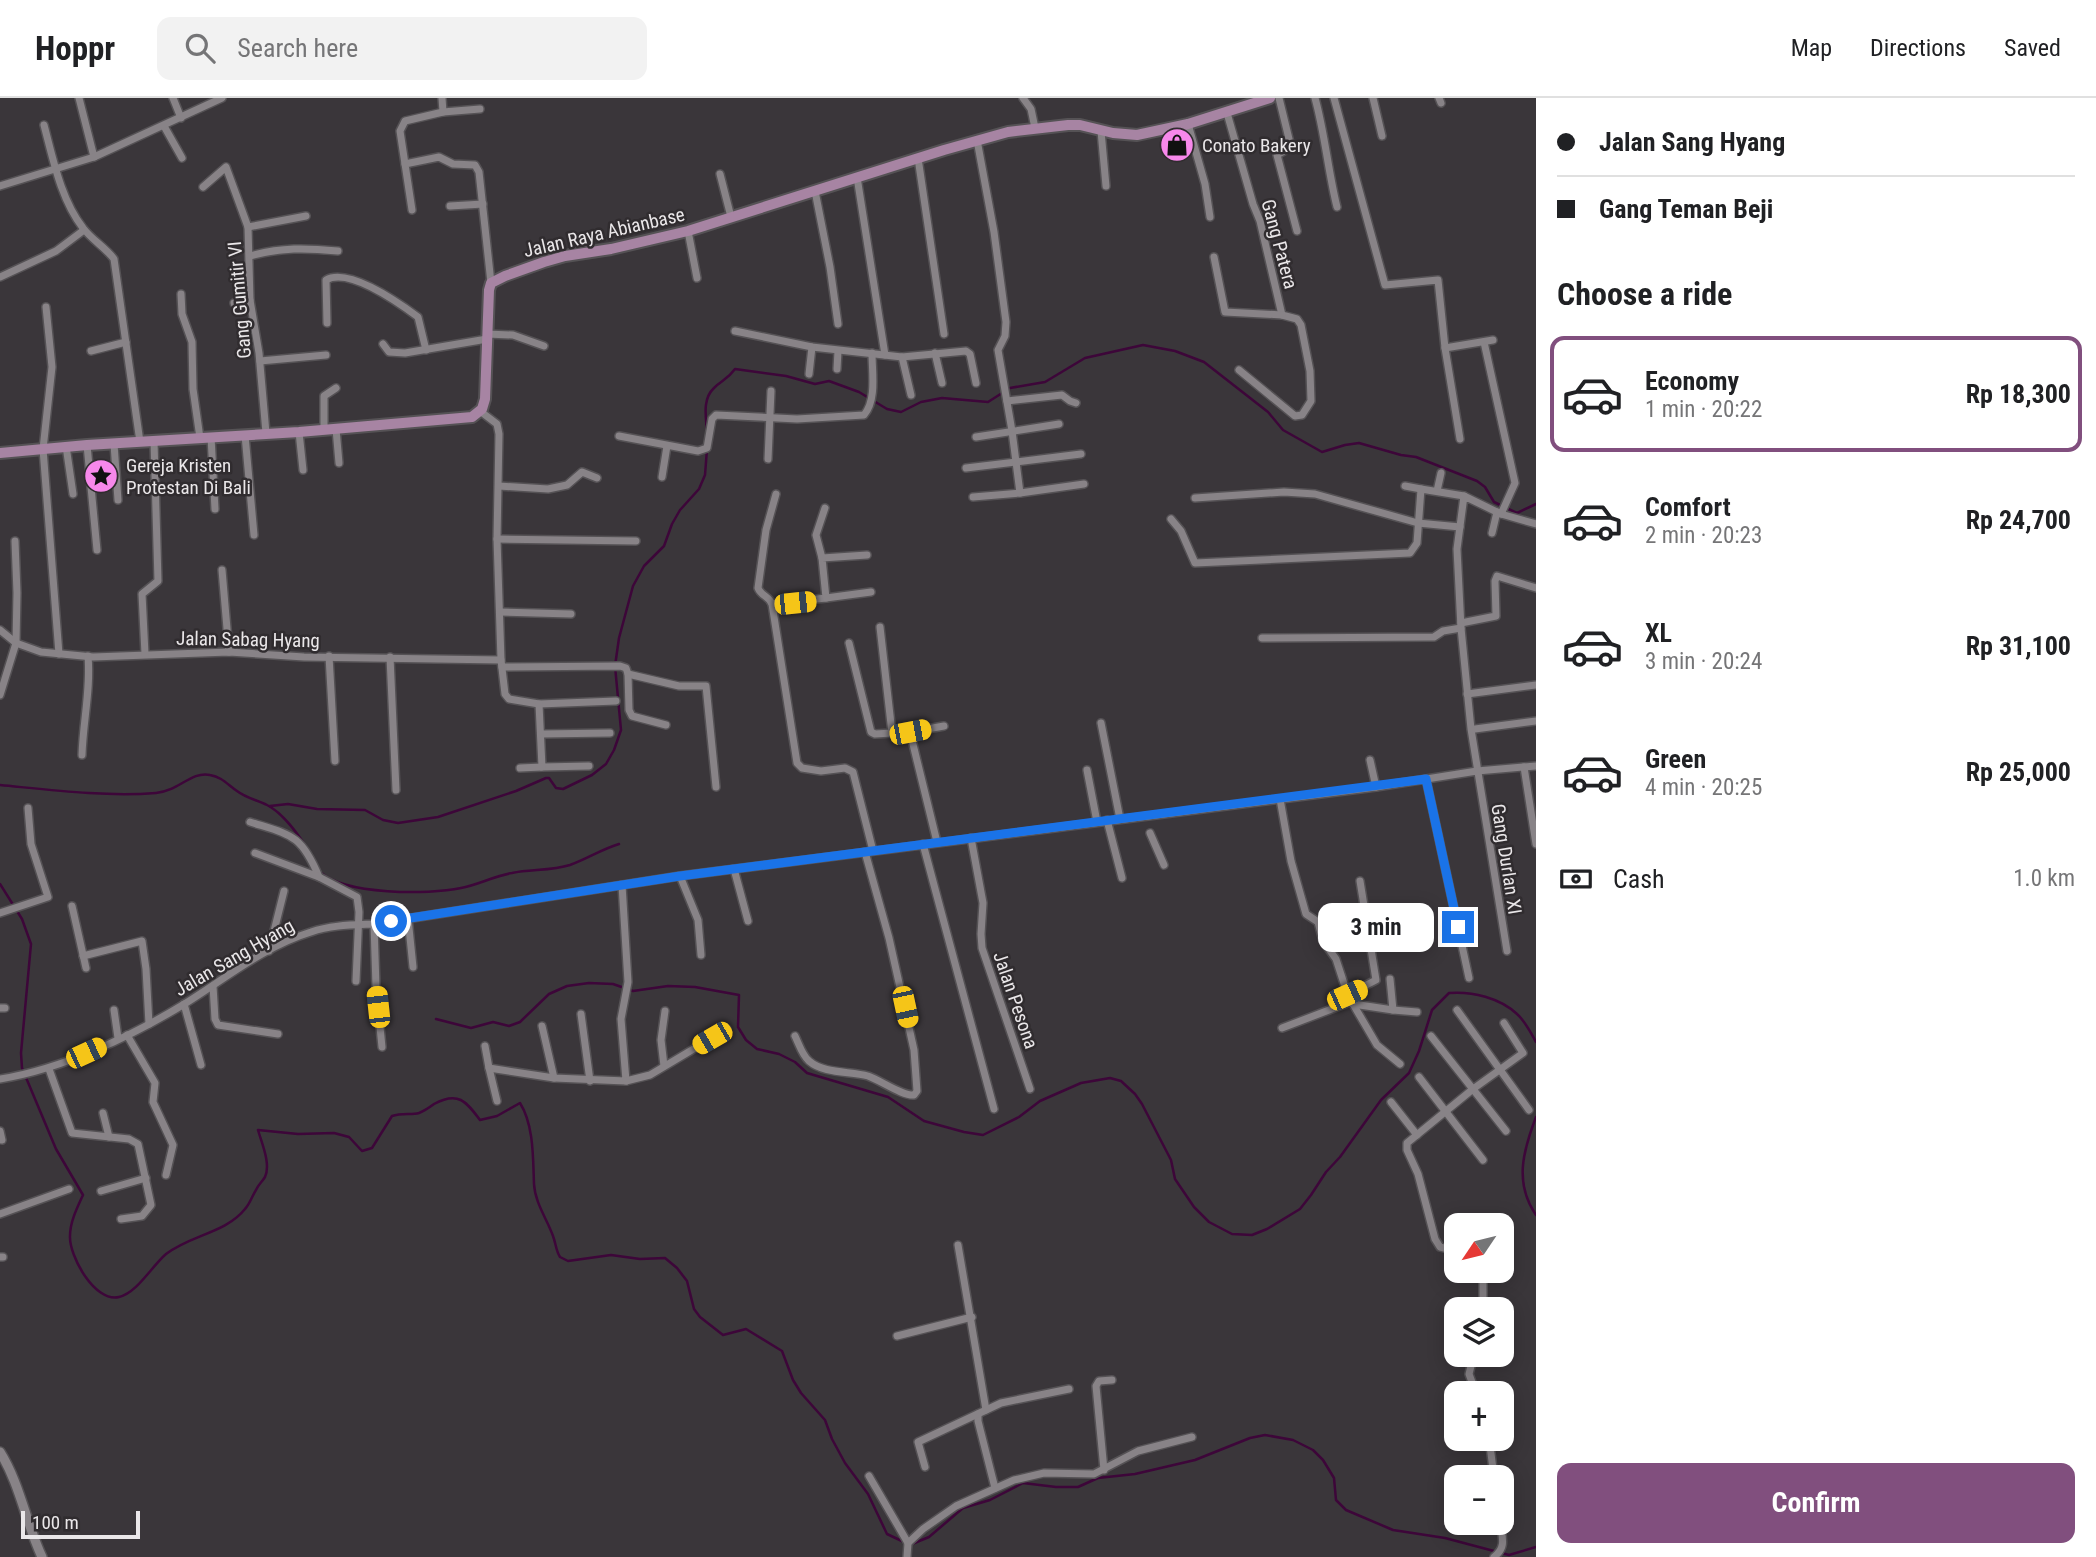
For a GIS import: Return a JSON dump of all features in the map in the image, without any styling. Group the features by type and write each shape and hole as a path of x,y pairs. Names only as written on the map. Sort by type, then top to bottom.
{"main road":[{"name":"Jalan Raya Abianbase","path":"491,283 519,270 565,256 611,249 688,231 977,140 1035,128 1080,125 1125,135 1158,131 1227,113 1270,98"},
{"path":"0,453 472,417 481,411 485,399 491,283"}],"street":[{"path":"79,98 94,157"},
{"path":"173,98 181,118"},
{"path":"0,186 94,157 222,98"},
{"path":"442,98 443,112"},
{"path":"1023,98 1031,109 1035,128"},
{"path":"1279,98 1291,147 1277,155 1297,232"},
{"path":"1315,98 1324,129 1329,174 1337,208"},
{"path":"1334,98 1385,285 1438,280 1445,348 1461,439"},
{"path":"1373,98 1382,136"},
{"path":"412,210 401,124 410,118 480,109"},
{"name":"Gang Patera","path":"1227,113 1260,221 1282,315 1297,319 1301,326 1310,371 1311,401 1307,410 1299,417 1290,414 1239,370"},
{"path":"1188,124 1203,174 1210,217"},
{"path":"44,125 56,170 71,208 84,230 114,259 140,442"},
{"path":"164,126 182,158"},
{"path":"1101,131 1106,186"},
{"path":"977,140 1006,322 1005,337 998,350 1020,493"},
{"path":"405,164 439,157 453,164 473,164 479,172 491,283"},
{"path":"918,158 944,334"},
{"name":"Gang Gumitir VI","path":"203,187 226,167 248,227 250,299 260,361 266,433"},
{"path":"720,174 731,217"},
{"path":"857,177 885,355"},
{"path":"815,191 838,324"},
{"path":"450,206 483,204"},
{"path":"248,227 306,216"},
{"path":"0,277 56,251 84,230"},
{"path":"688,231 697,278"},
{"path":"250,256 291,248 338,251"},
{"path":"1214,257 1225,312 1282,315"},
{"path":"327,323 326,280 331,277 352,279 379,291 418,317 426,350"},
{"path":"181,294 182,314 192,342 193,389 205,438 215,509"},
{"path":"234,303 250,299"},
{"path":"46,307 52,367 43,449 59,654"},
{"path":"735,331 812,347 902,357 969,352 976,383"},
{"path":"383,344 392,353 426,350 487,336 513,335 544,346"},
{"path":"1445,348 1493,340"},
{"path":"91,351 126,342"},
{"path":"1484,342 1515,486 1492,533"},
{"path":"808,374 812,347"},
{"path":"837,369 838,351"},
{"path":"619,436 698,451 707,448 712,419 716,415 797,419 858,416 867,413 872,393 872,353"},
{"path":"935,353 942,383"},
{"path":"260,361 326,355"},
{"path":"902,357 911,395"},
{"path":"324,430 324,396 336,388"},
{"path":"768,459 771,391"},
{"path":"1007,400 1062,395 1076,402"},
{"path":"481,411 498,426 497,539 504,692 507,697 539,704 616,701"},
{"path":"976,437 1059,424"},
{"path":"336,429 340,463"},
{"path":"299,432 303,470"},
{"path":"246,435 254,535"},
{"path":"145,654 142,594 158,581 154,441"},
{"path":"114,443 118,500"},
{"path":"87,445 97,550"},
{"path":"66,446 73,494"},
{"path":"662,477 667,446"},
{"path":"966,468 1081,454"},
{"path":"499,486 548,489 567,485 582,472 597,478"},
{"path":"1437,491 1441,473"},
{"path":"973,497 1084,484"},
{"path":"1405,486 1464,496 1535,524"},
{"path":"1171,519 1181,531 1195,563 1410,553 1417,546 1421,489"},
{"path":"1195,498 1284,492 1315,494 1418,523 1460,527"},
{"path":"776,494 766,530 758,589 769,597 772,604 797,763 802,768 821,771 845,768 853,772 909,1029 915,1059 917,1091 915,1095 907,1095 883,1081 859,1074 832,1071 811,1062 795,1036"},
{"name":"Gang DurIan XI","path":"1464,496 1457,549 1467,694 1507,951"},
{"path":"825,508 817,536 826,598"},
{"path":"497,539 636,541"},
{"path":"0,695 16,643 15,541"},
{"path":"822,558 867,555"},
{"path":"222,570 229,652"},
{"path":"1262,638 1434,638 1443,631 1496,616 1497,576 1536,589"},
{"path":"772,604 872,592"},
{"path":"500,612 571,614"},
{"path":"880,627 892,733"},
{"name":"Jalan Sabag Hyang","path":"0,630 16,643 59,654 88,656 229,652 304,657 390,657 620,666 626,668 628,674 679,685 706,686 716,787"},
{"path":"849,643 871,732 910,732 944,726"},
{"path":"82,755 88,691 88,656"},
{"path":"329,656 335,761"},
{"path":"390,657 396,790"},
{"path":"628,674 629,709 632,716 666,725"},
{"path":"1467,694 1536,685"},
{"path":"539,704 542,767"},
{"path":"1475,729 1536,721"},
{"path":"1101,723 1120,819"},
{"path":"910,732 937,842"},
{"path":"541,734 610,733"},
{"path":"1370,760 1376,787"},
{"path":"520,768 589,766"},
{"name":"Jalan Sang Hyang","path":"0,1079 49,1069 127,1035 184,1004 269,951 310,932 336,926 374,923 680,876 1376,787 1477,771 1536,766"},
{"path":"1524,767 1536,844"},
{"path":"1087,770 1097,822"},
{"path":"1426,779 1469,978"},
{"path":"1280,799 1291,862 1306,914 1318,922 1323,942 1336,959 1350,1000 1377,1045 1400,1064"},
{"path":"0,914 48,897 31,844 28,808"},
{"path":"1107,821 1122,878"},
{"path":"250,822 291,835 310,856 319,877"},
{"path":"1150,833 1164,865"},
{"name":"Jalan Pesona","path":"971,838 983,903 982,948 1030,1089"},
{"path":"923,844 994,1109"},
{"path":"255,853 319,877 358,897 356,981"},
{"path":"734,869 748,921"},
{"path":"680,876 698,920 701,955"},
{"path":"1282,1028 1350,1000 1376,980 1360,881"},
{"path":"622,886 628,982 621,1018 626,1081"},
{"path":"269,951 284,891"},
{"path":"72,906 86,968"},
{"path":"408,918 413,967"},
{"path":"374,923 376,987 382,1047"},
{"path":"83,956 142,941 149,1024"},
{"path":"1390,979 1393,1010"},
{"path":"213,986 215,1019 218,1025 278,1034"},
{"path":"1350,1000 1393,1010 1417,1012"},
{"path":"184,1004 201,1065"},
{"path":"114,1010 118,1038"},
{"path":"1457,1010 1529,1110"},
{"path":"664,1066 661,1040 665,1011"},
{"path":"581,1014 590,1081"},
{"path":"1444,1248 1440,1247 1435,1239 1418,1174 1406,1150 1407,1143 1524,1051 1504,1023"},
{"path":"542,1026 554,1078"},
{"path":"489,1068 554,1078 626,1081 643,1078 727,1029"},
{"path":"127,1035 155,1083 153,1102 171,1138 174,1152 166,1175"},
{"path":"1431,1036 1506,1131"},
{"path":"485,1046 497,1101"},
{"path":"49,1069 71,1131 137,1142 150,1208 142,1216 121,1219"},
{"path":"1419,1077 1483,1160"},
{"path":"1391,1102 1417,1135"},
{"path":"103,1113 109,1137"},
{"path":"0,1131 2,1140"},
{"path":"102,1191 146,1178"},
{"path":"0,1214 69,1189"},
{"path":"958,1245 972,1317 982,1412 978,1421 995,1488"},
{"path":"897,1336 972,1317"},
{"path":"1104,1470 1096,1386 1099,1381 1112,1380"},
{"path":"925,1467 918,1442 1001,1403 1069,1389"},
{"path":"908,1543 956,1506 1024,1477 1077,1473 1086,1476 1104,1470 1138,1451 1192,1437"},
{"path":"0,1452 10,1471 42,1557"},
{"path":"869,1476 908,1543 907,1557"},
{"path":"1494,1557 1501,1551 1502,1535"}],"waterway":[{"path":"707,432 706,408 710,392 735,369 786,376 815,384 829,381 859,392 887,409 901,412 921,402 942,398 988,402 1010,388 1045,382 1085,358 1143,345 1175,351 1204,362 1268,412 1283,430 1322,452 1359,443 1416,457 1477,481 1485,487 1494,502 1517,513 1536,504"},
{"path":"270,806 288,804 317,809 365,810 383,820 398,823 438,817 546,778 549,778 556,788 563,789 592,775 606,764 621,730 615,666 619,638 633,586 644,566 664,546 680,510 699,489 705,475 707,449"},
{"path":"0,785 137,794 164,791 197,776 210,775 279,813 307,848"},
{"path":"320,872 332,880 367,889 429,892 467,887 512,873 570,865 619,844"},
{"path":"0,884 22,919 31,944 22,1068 56,1149 83,1195 71,1226 71,1245 85,1276 101,1293 110,1297 126,1294 138,1285 166,1254 186,1242 218,1229 245,1209 267,1172 258,1130 298,1134 334,1133 349,1137 362,1151 372,1148 392,1116 419,1113 442,1100 461,1100 480,1120 497,1116 520,1103 530,1132 537,1198 560,1257 568,1261 611,1255 640,1259 665,1258 687,1281 694,1309 700,1317 723,1335 746,1329 782,1351 793,1380 825,1420 845,1463 868,1494 887,1534 906,1543"},
{"path":"436,1019 471,1028 493,1022 509,1026 520,1022 549,994 567,986 589,983 613,984 633,991 668,986 695,987 739,995 738,1027 746,1040 757,1049 779,1054 795,1062 807,1073 888,1097 924,1121 983,1135 1019,1117 1040,1101 1081,1083 1110,1078 1121,1081 1142,1104 1171,1160 1175,1179 1194,1207 1209,1222 1232,1234 1252,1235 1300,1209 1381,1100 1409,1073 1432,1010 1449,993 1476,995 1510,1008 1528,1027 1536,1042"},
{"path":"1536,1117 1527,1142 1523,1167 1525,1191 1536,1215"},
{"path":"912,1544 929,1537 963,1508 990,1500 1023,1483 1078,1487 1098,1478 1135,1474 1195,1460 1250,1438 1265,1435 1293,1440 1313,1450 1334,1478 1336,1500 1346,1510 1393,1530 1445,1538 1509,1555 1536,1547"}],"place":[{"name":"Conato Bakery","path":"1177,145"},
{"name":"Gereja Kristen Protestan Di Bali","path":"101,476"}],"route":[{"path":"391,921 473,906 680,876 1426,779 1458,927"}]}
